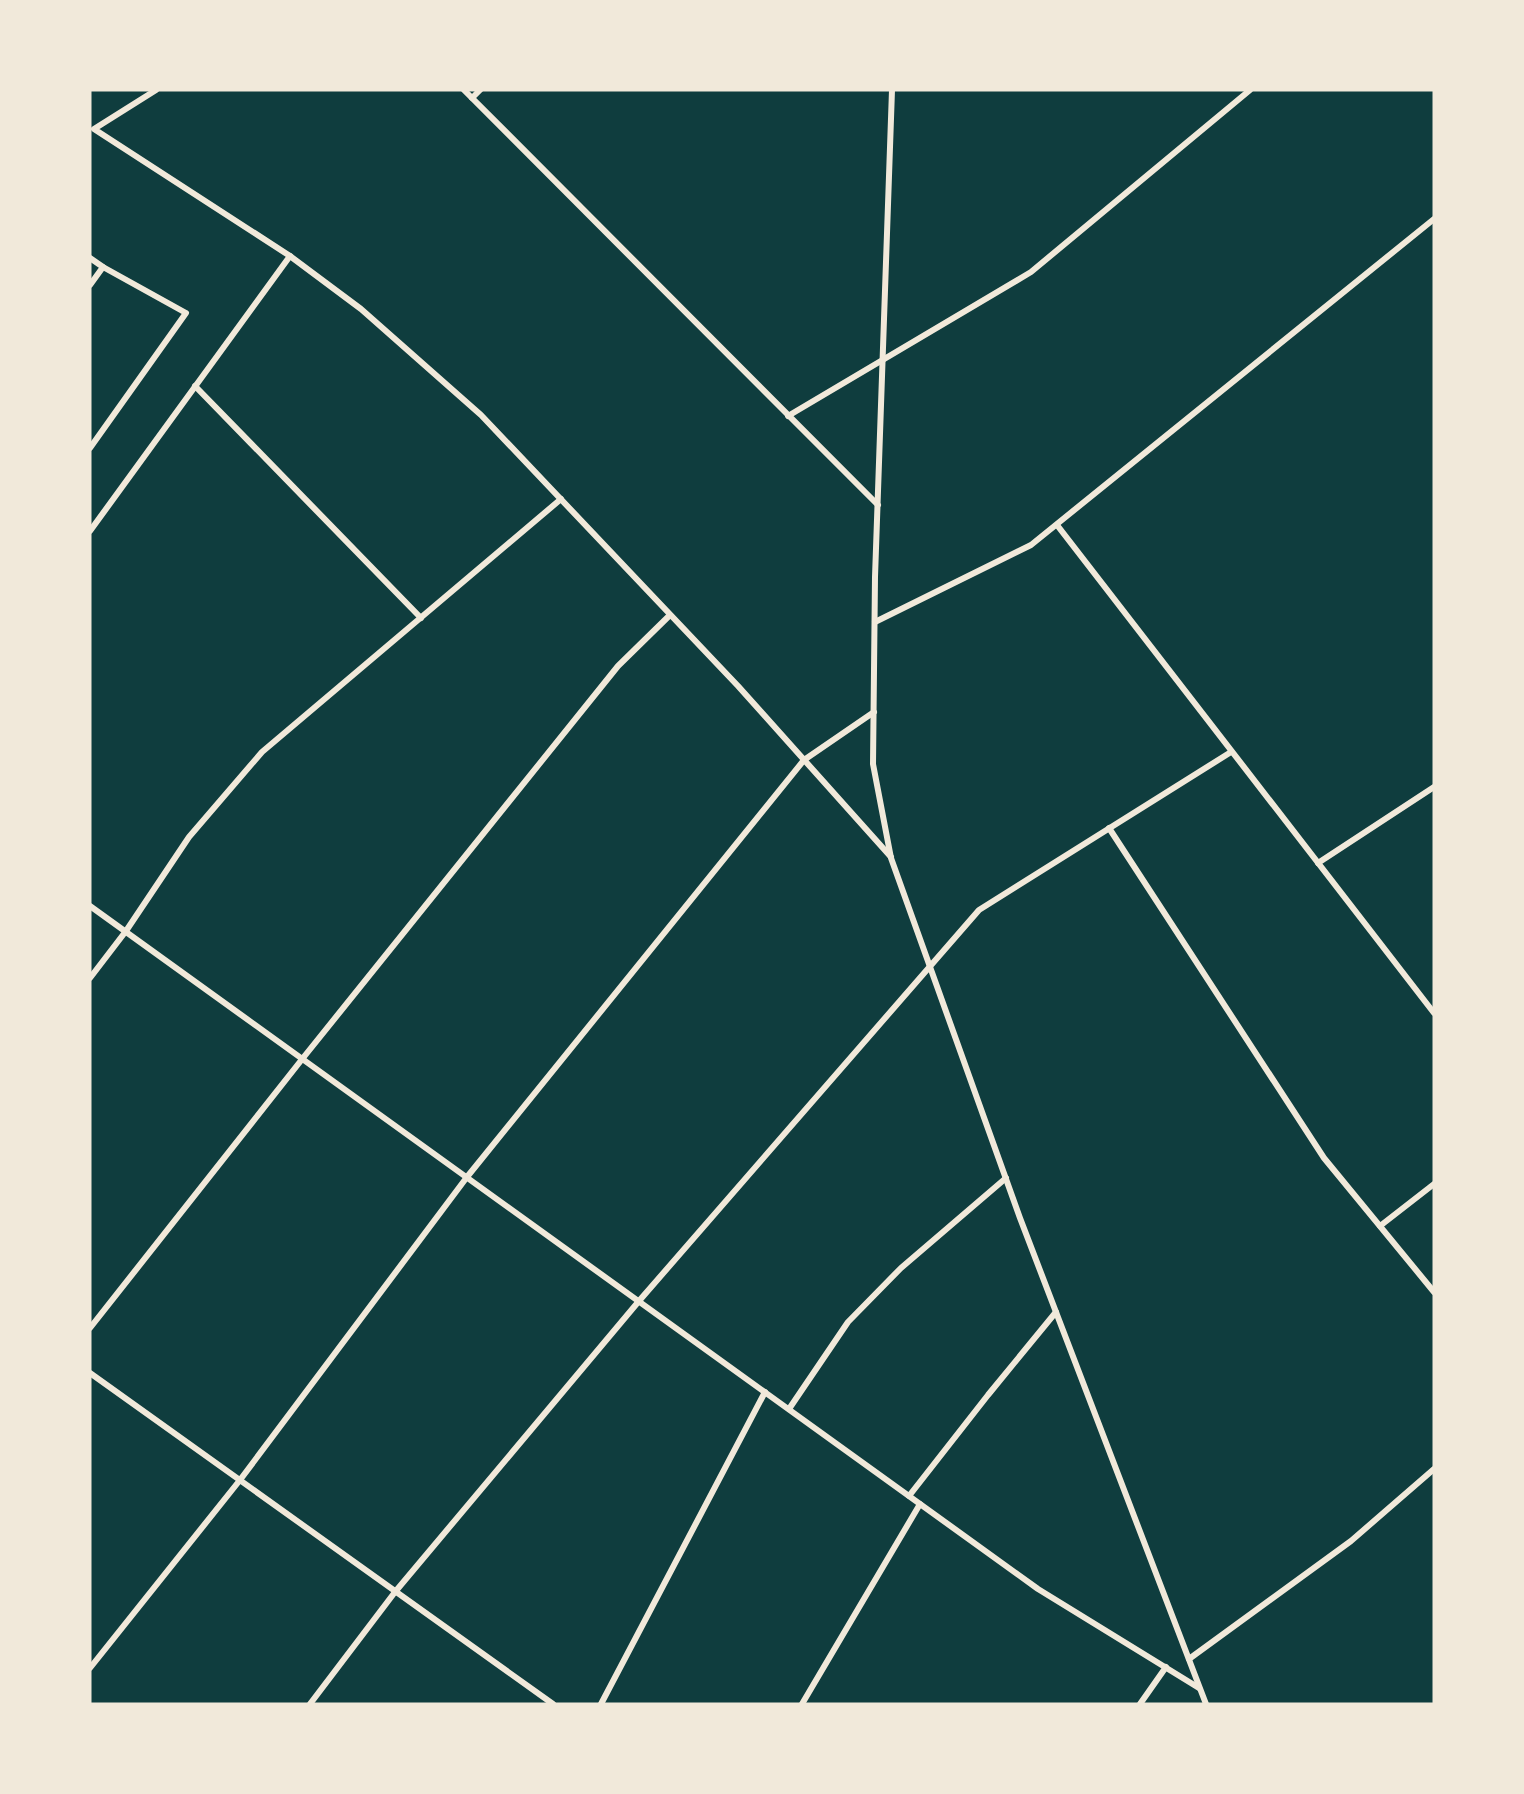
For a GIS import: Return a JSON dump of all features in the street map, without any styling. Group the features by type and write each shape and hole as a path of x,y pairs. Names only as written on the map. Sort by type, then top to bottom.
{"street":[{"path":"156,90 92,130 290,256 361,309 482,415 738,686 891,858"},
{"path":"464,90 878,505"},
{"path":"472,98 480,90"},
{"path":"892,90 878,505 873,764 891,858 1006,1178 1206,1704"},
{"path":"788,416 1031,272 1250,90"},
{"path":"875,622 1031,545 1434,219"},
{"path":"90,531 290,256"},
{"path":"90,258 186,313 90,448"},
{"path":"90,285 103,267"},
{"path":"195,386 421,618"},
{"path":"90,978 126,931 189,837 262,752 561,499"},
{"path":"1057,525 1434,1013"},
{"path":"90,1328 303,1058 618,666 670,615"},
{"path":"90,1668 240,1480 467,1177 804,760 874,712"},
{"path":"310,1704 395,1592 639,1301 979,910 1231,752"},
{"path":"1318,864 1434,787"},
{"path":"1109,828 1324,1158 1434,1292"},
{"path":"90,906 1038,1589 1199,1688"},
{"path":"789,1409 848,1322 901,1269 1006,1178"},
{"path":"1380,1226 1434,1184"},
{"path":"909,1496 1056,1312"},
{"path":"90,1373 553,1704"},
{"path":"601,1704 765,1392"},
{"path":"1189,1659 1351,1541 1434,1469"},
{"path":"802,1704 920,1504"},
{"path":"1140,1704 1166,1667"}]}
